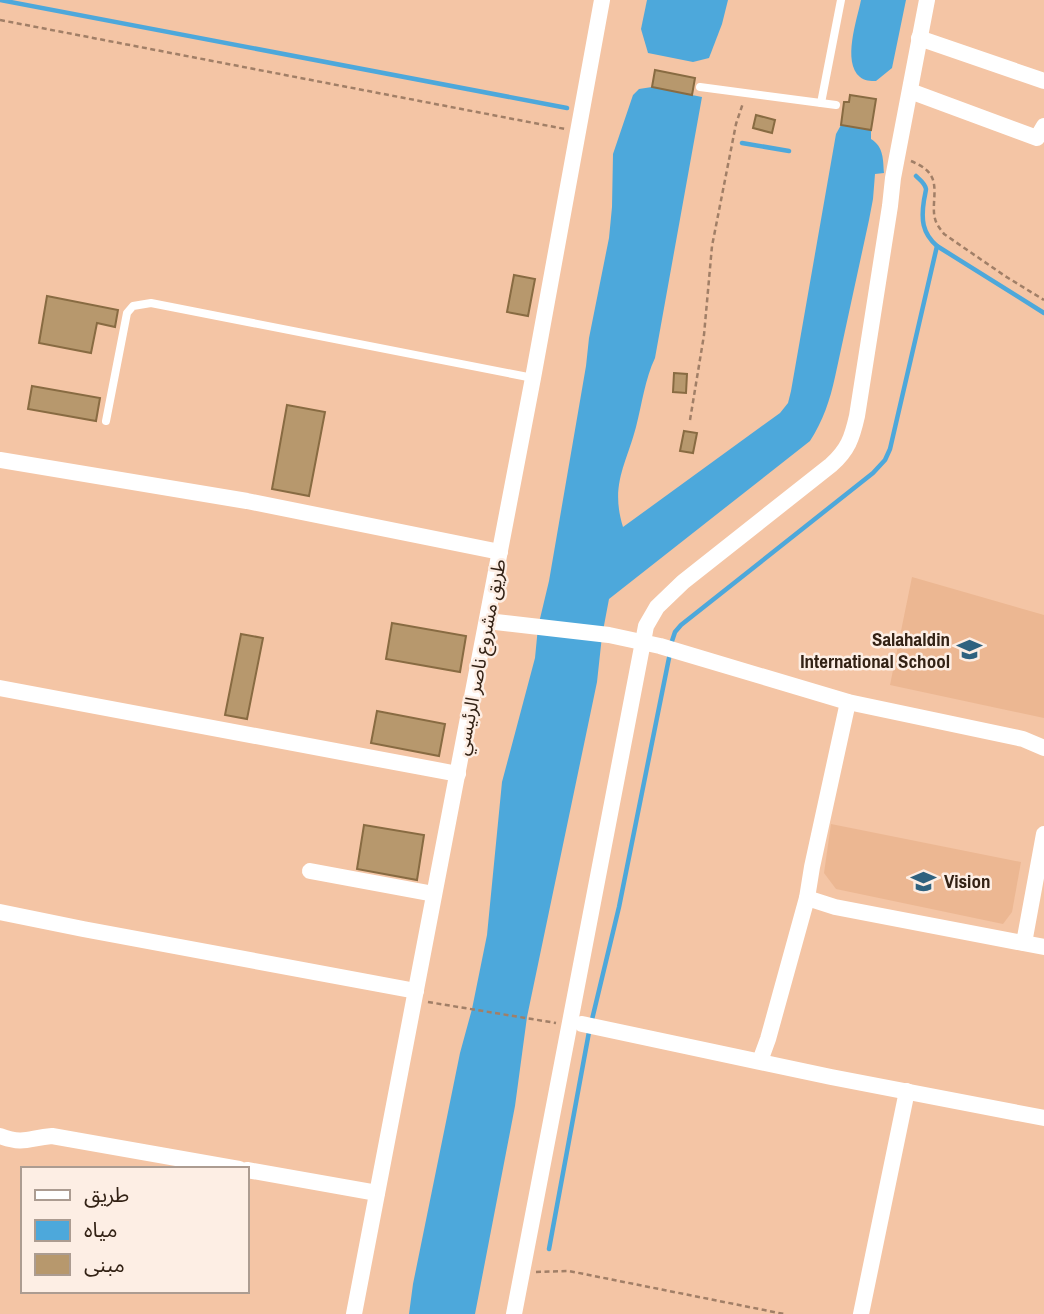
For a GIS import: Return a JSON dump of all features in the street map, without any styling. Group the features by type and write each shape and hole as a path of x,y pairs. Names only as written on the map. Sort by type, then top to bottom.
{"street":[{"name":"طريق مشروع ناصر الرئيسي","path":"354,1314 533,378 602,0"},
{"path":"514,1314 642,642 650,617 683,582 831,465 849,444 857,416 897,153 927,0"},
{"path":"919,37 1044,81"},
{"path":"910,91 1037,138 1044,126"},
{"path":"0,460 247,501 500,552"},
{"path":"487,621 609,635 660,646 848,702 1023,738 1044,748"},
{"path":"0,688 458,774"},
{"path":"760,1061 807,898 848,702"},
{"path":"1024,943 1044,834"},
{"path":"310,871 434,894"},
{"path":"807,898 835,907 1044,947"},
{"path":"0,912 415,995"},
{"path":"590,1026 1044,1118"},
{"path":"861,1314 907,1091"},
{"path":"0,1136 28,1141 52,1136 228,1167"},
{"path":"248,1170 377,1193"}],"lane":[{"path":"821,103 841,0"},
{"path":"701,87 836,105"},
{"path":"106,421 127,313 133,306 151,303 533,378"}],"path":[{"path":"0,20 579,131"},
{"path":"690,421 705,335 712,246 736,124 748,94"},
{"path":"897,153 923,167 931,175 934,184 934,215 944,234 1044,300"},
{"path":"415,995 468,1008 529,1018"},
{"path":"522,1273 569,1271 784,1314"}],"shaded area":[{"name":"Salahaldin International School","path":"912,577 1044,615 1044,718 890,685"},
{"name":"Vision","path":"831,824 1021,862 1012,912 1003,924 836,889 824,873"}],"water":[{"path":"647,0 728,0 709,58 693,62 648,53 641,29"},
{"path":"861,0 906,0 892,68 876,81 860,77 852,61 852,40"},
{"path":"652,87 702,97 655,358 621,476 618,499 623,527 780,413 788,403 836,134 841,125 871,130 871,139 882,154 884,173 875,174 869,220 833,386 822,418 810,441 609,599 597,682 527,1017 515,1106 475,1314 409,1314 460,1053 487,935 502,782 535,658 538,627 549,581 589,338 609,238 613,154 633,95 639,89"}],"building":[{"path":"655,70 695,78 692,95 652,87"},
{"path":"850,95 876,99 871,130 841,125 844,102 849,102"},
{"path":"756,115 775,120 772,133 753,128"},
{"path":"514,275 535,279 528,316 507,312"},
{"path":"47,296 118,310 115,327 97,323 91,353 39,343"},
{"path":"674,373 687,374 686,393 673,392"},
{"path":"32,386 100,398 96,421 28,409"},
{"path":"287,405 325,412 309,496 272,489"},
{"path":"684,431 697,433 693,453 680,451"},
{"path":"392,623 466,636 460,672 386,659"},
{"path":"241,634 263,638 247,719 225,715"},
{"path":"377,711 445,724 439,756 371,743"},
{"path":"364,825 424,835 417,880 357,869"}],"waterway":[{"path":"0,0 567,108"},
{"path":"742,143 789,151"},
{"path":"916,176 926,189 923,219 932,241 1044,313"},
{"path":"671,644 681,625 873,473 885,460 890,449 937,246"},
{"path":"549,1249 589,1032 619,907 670,653"}],"place":[{"name":"Salahaldin International School","path":"970,650"},
{"name":"Vision","path":"924,881"}]}
